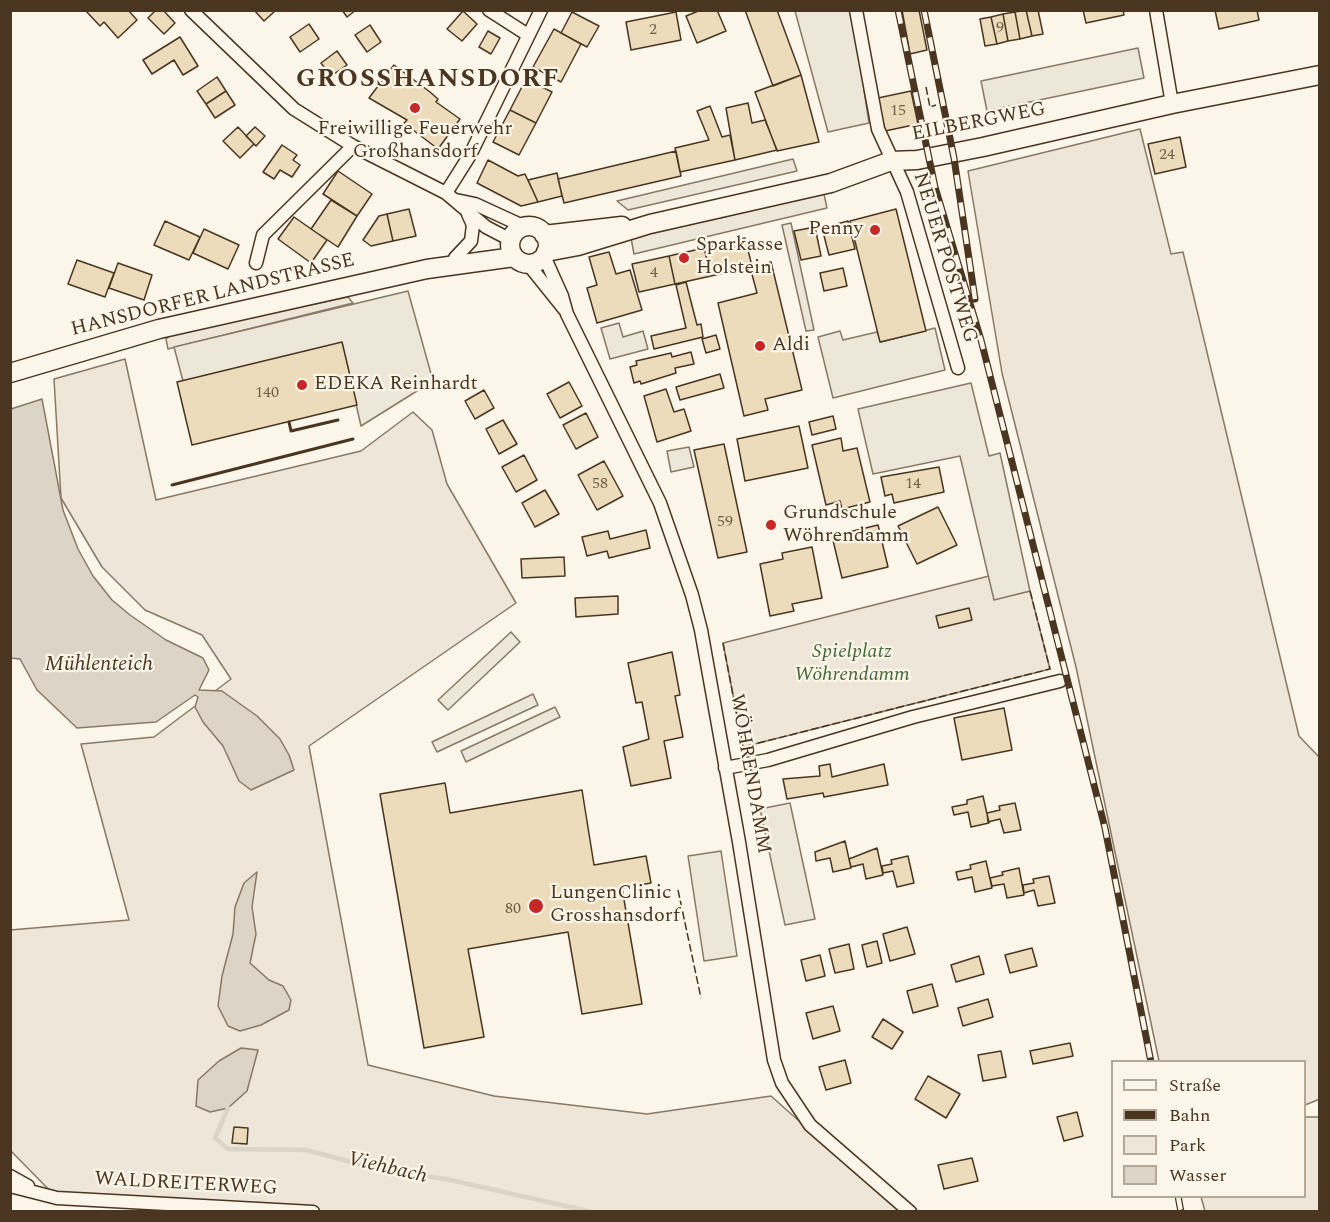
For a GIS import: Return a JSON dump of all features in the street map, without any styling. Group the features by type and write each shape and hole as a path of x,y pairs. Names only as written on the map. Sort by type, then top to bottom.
{"main road":[{"name":"EILBERGWEG","path":"528,250 578,246 650,224 831,183 891,161 917,160 983,147 1172,104 1320,75"},
{"name":"WÖHRENDAMM","path":"525,227 538,229 528,250"},
{"name":"HANSDORFER LANDSTRASSE","path":"427,269 455,258 528,250"},
{"name":"HANSDORFER LANDSTRASSE","path":"10,373 159,329 427,269 528,250"}],"street":[{"name":"WÖHRENDAMM","path":"191,10 294,109 353,146 451,196 475,204 525,227"},
{"path":"489,10 528,35"},
{"path":"451,196 541,10"},
{"name":"NEUER POSTWEG","path":"856,10 878,129 907,192 958,368"},
{"path":"1156,10 1172,104"},
{"path":"256,263 263,235 353,146"},
{"name":"WÖHRENDAMM","path":"451,196 468,214 528,250 562,296 567,314"},
{"path":"455,258 471,241 473,225 468,214"},
{"name":"WÖHRENDAMM","path":"528,250 567,314 660,503 683,566 701,630 774,1060 782,1083 810,1125 910,1212"},
{"path":"725,768 768,760 913,717 1060,681"},
{"name":"WALDREITERWEG","path":"10,1176 57,1198"},
{"name":"WALDREITERWEG","path":"10,1186 57,1198 313,1212"}],"green space":[{"path":"1140,129 1171,254 1183,252 1299,736 1319,757 1320,1099 1306,1105 1306,1060 1159,1060 1076,667 1002,373 968,171"},
{"path":"348,297 353,303 168,349 166,339 172,334"},
{"path":"125,359 156,500 361,451 413,412 432,430 447,484 516,603 309,746 368,1065 494,1096 647,1114 771,1096 900,1211 313,1212 57,1198 11,1151 10,930 129,920 81,744 154,737 231,679 202,635 145,610 102,567 61,498 54,379"},
{"name":"Spielplatz Wöhrendamm","path":"989,576 995,599 1030,591 1050,669 743,747 723,643"},
{"path":"1306,1117 1319,1117 1319,1211 1205,1211 1201,1198 1306,1198"}],"shaded area":[{"path":"795,11 852,11 869,123 828,132"},
{"path":"1138,48 1144,78 987,111 981,81"},
{"path":"793,159 797,171 628,210 617,201"},
{"path":"824,194 827,208 634,254 631,238"},
{"path":"791,223 814,330 806,331 782,225"},
{"path":"408,291 433,381 361,426 342,343 183,381 174,347"},
{"path":"619,323 623,337 643,331 648,349 610,359 601,328"},
{"path":"935,328 945,370 833,398 818,337 840,331 843,340 877,332 881,342"},
{"path":"971,383 989,456 1000,453 1030,591 994,600 960,456 873,474 858,409"},
{"path":"689,447 694,467 671,472 667,451"},
{"path":"511,632 520,642 448,710 438,700"},
{"path":"533,694 538,705 437,752 432,742"},
{"path":"555,707 560,717 466,762 461,751"},
{"path":"790,803 815,919 785,925 760,809"},
{"path":"721,851 737,956 704,961 688,856"}],"water":[{"name":"Mühlenteich","path":"42,399 63,510 78,549 93,576 112,600 130,615 166,640 203,658 209,670 199,690 222,691 257,716 280,739 294,770 251,790 239,781 223,746 203,722 195,707 198,697 195,695 156,722 77,728 37,690 20,659 11,658 11,409"},
{"path":"257,872 252,907 256,934 250,963 269,980 283,986 291,1000 289,1010 261,1025 240,1031 228,1026 218,1006 222,976 233,934 235,907 244,883"},
{"path":"241,1048 258,1050 247,1091 228,1108 210,1112 196,1106 198,1080 219,1061"}],"building":[{"path":"85,10 128,10 137,20 118,38 104,22 100,26"},
{"path":"156,10 163,10 175,23 164,34 148,18"},
{"path":"254,10 273,10 274,12 264,21"},
{"path":"342,10 356,10 347,17"},
{"path":"701,10 717,10 726,31 697,43 686,16"},
{"path":"745,10 777,10 801,75 773,86"},
{"path":"902,10 919,10 927,50 910,54"},
{"path":"1026,10 1038,10 1043,34 1032,36"},
{"path":"1026,10 1032,36 1020,39 1015,12"},
{"path":"1083,10 1123,10 1124,15 1086,23"},
{"path":"1215,10 1257,10 1259,20 1219,29"},
{"path":"463,11 477,24 462,41 447,29"},
{"path":"572,12 599,26 587,47 561,33"},
{"path":"676,12 681,40 631,50 626,22"},
{"path":"1015,12 1020,39 1008,41 1003,14"},
{"path":"1003,14 1008,41 997,44 991,17"},
{"path":"991,17 997,44 985,46 980,19"},
{"path":"309,24 319,39 300,52 290,37"},
{"path":"370,25 381,42 367,52 355,35"},
{"path":"554,29 581,44 561,82 533,67"},
{"path":"488,31 500,38 491,54 479,47"},
{"path":"180,37 198,66 183,75 174,60 152,74 143,60"},
{"path":"337,51 347,65 331,76 321,63"},
{"name":"Freiwillige Feuerwehr Großhansdorf","path":"394,65 438,99 436,102 460,119 438,149 413,130 406,131 404,123 407,120 369,98"},
{"path":"801,75 819,142 777,151 755,92"},
{"path":"217,77 226,91 206,104 197,91"},
{"path":"526,79 552,92 536,123 510,110"},
{"path":"226,91 235,105 215,118 206,104"},
{"path":"911,91 918,124 885,131 878,98"},
{"path":"748,103 752,123 765,120 777,150 735,160 726,108"},
{"path":"710,106 722,137 730,135 735,160 680,172 675,148 709,140 697,111"},
{"path":"510,110 536,123 519,155 493,142"},
{"path":"238,127 254,144 240,158 223,141"},
{"path":"255,127 265,136 256,146 246,136"},
{"path":"1180,137 1186,167 1155,174 1148,144"},
{"path":"282,145 297,155 293,160 300,165 292,177 280,170 274,179 263,172"},
{"path":"676,151 681,176 564,203 558,179"},
{"path":"488,160 518,176 525,174 538,202 521,206 477,183"},
{"path":"338,171 372,194 357,216 323,194"},
{"path":"557,173 562,196 538,202 528,180"},
{"path":"331,200 357,216 338,247 311,229"},
{"path":"409,209 416,236 393,241 387,214"},
{"path":"896,209 926,331 880,342 850,221"},
{"path":"387,214 393,241 371,246 363,240 379,216"},
{"path":"294,217 327,240 311,263 278,239"},
{"path":"165,221 200,237 189,260 154,245"},
{"path":"848,221 855,249 829,255 822,228"},
{"path":"815,227 821,256 801,260 794,231"},
{"path":"204,229 239,245 228,269 193,253"},
{"path":"745,238 752,266 711,276 704,248"},
{"path":"704,248 711,276 675,284 669,256"},
{"path":"609,252 616,274 630,270 642,310 597,323 587,288 597,285 589,257"},
{"path":"669,256 675,284 639,292 632,264"},
{"path":"77,260 114,273 105,297 68,284"},
{"name":"Aldi","path":"771,262 802,390 765,399 768,410 744,416 718,303 757,293 750,267"},
{"path":"118,263 152,275 144,300 109,288"},
{"path":"843,268 847,286 824,291 820,273"},
{"path":"686,282 697,325 701,324 703,337 654,349 651,336 686,328 676,285"},
{"path":"716,335 720,349 706,353 702,339"},
{"path":"342,342 357,405 192,445 177,382"},
{"path":"691,352 694,364 675,368 676,373 641,384 640,381 634,383 630,367 637,365 636,361 671,353 672,357"},
{"path":"720,374 724,388 680,400 676,387"},
{"path":"569,382 582,406 560,418 547,394"},
{"path":"666,389 674,412 684,409 691,431 657,442 644,396"},
{"path":"484,390 494,408 475,419 465,401"},
{"path":"586,413 598,437 576,449 563,425"},
{"path":"833,416 836,429 812,435 809,422"},
{"path":"503,420 517,444 499,454 486,429"},
{"path":"799,426 808,468 745,481 737,439"},
{"path":"841,438 843,451 857,448 870,502 842,509 840,501 826,505 812,445"},
{"path":"724,444 747,552 718,558 694,450"},
{"path":"524,455 537,480 516,492 502,467"},
{"path":"604,461 623,496 597,510 578,475"},
{"path":"939,467 944,492 894,503 892,494 885,496 881,477"},
{"path":"545,490 559,514 535,527 522,503"},
{"path":"938,507 957,545 917,564 898,526"},
{"path":"878,525 888,567 842,578 832,536"},
{"path":"646,530 650,548 609,558 607,551 587,556 582,537 608,531 610,539"},
{"path":"812,547 822,598 792,604 794,611 770,616 760,564 783,559 782,553"},
{"path":"564,557 565,576 522,578 521,559"},
{"path":"618,596 618,614 576,617 575,598"},
{"path":"969,608 972,620 939,628 936,616"},
{"path":"672,652 680,695 675,696 683,737 664,741 671,778 631,786 623,747 649,739 642,702 636,703 628,663"},
{"path":"1004,708 1012,750 962,760 954,718"},
{"path":"830,764 832,777 884,764 888,785 824,797 823,793 787,799 783,779 820,776 819,766"},
{"path":"445,783 450,813 582,790 594,865 646,856 651,883 622,888 642,1004 582,1014 568,932 468,949 484,1037 424,1048 380,794"},
{"path":"983,796 989,823 971,827 968,812 954,815 952,807 967,804 967,800"},
{"path":"1015,803 1021,830 1004,833 1000,819 988,822 987,813 1000,810 999,806"},
{"path":"845,841 851,868 833,872 830,858 816,861 815,852"},
{"path":"877,848 883,875 866,879 863,864 851,867 849,859"},
{"path":"908,856 914,883 897,887 893,871 883,873 882,866 892,864 891,860"},
{"path":"986,861 992,888 975,892 972,877 958,880 956,872 971,869 970,865"},
{"path":"1019,868 1024,895 1007,898 1004,884 992,886 990,878"},
{"path":"1049,876 1055,903 1038,906 1034,890 1024,893 1023,885 1034,883 1033,879"},
{"path":"907,927 915,954 890,961 883,934"},
{"path":"877,941 882,963 867,967 862,945"},
{"path":"849,944 854,969 835,973 829,949"},
{"path":"1032,948 1037,966 1010,973 1005,955"},
{"path":"820,955 825,976 806,981 801,960"},
{"path":"979,956 984,974 956,982 951,965"},
{"path":"932,984 938,1006 913,1013 907,991"},
{"path":"988,999 993,1017 963,1026 958,1008"},
{"path":"833,1006 840,1031 813,1039 806,1013"},
{"path":"883,1019 903,1032 892,1049 872,1037"},
{"path":"1070,1043 1073,1056 1033,1064 1030,1051"},
{"path":"1001,1051 1006,1077 983,1081 978,1055"},
{"path":"845,1060 851,1083 826,1090 819,1067"},
{"path":"928,1076 960,1094 946,1118 915,1099"},
{"path":"1077,1112 1083,1136 1064,1141 1057,1117"},
{"path":"234,1127 248,1128 247,1144 232,1143"},
{"path":"972,1158 978,1181 944,1189 938,1165"}],"waterway":[{"name":"Viehbach","path":"228,1108 215,1138 228,1149 306,1150 382,1170 446,1179 592,1212"}],"railway":[{"path":"898,10 935,187 981,340 1105,828 1151,1060"},
{"path":"924,10 954,158 975,299"},
{"path":"1178,1198 1181,1212"}],"fence":[{"path":"926,87 930,107 936,105"},
{"path":"723,643 743,747 1050,669 1030,591"},
{"path":"678,890 701,998"}],"wall":[{"path":"289,422 291,431 338,420"},
{"path":"172,485 353,439"}],"place":[{"name":"Freiwillige Feuerwehr Großhansdorf","path":"415,108"},
{"name":"Penny","path":"875,230"},
{"name":"Sparkasse Holstein","path":"684,258"},
{"name":"Aldi","path":"760,346"},
{"name":"EDEKA Reinhardt","path":"302,385"},
{"name":"Grundschule Wöhrendamm","path":"771,525"},
{"name":"LungenClinic Grosshansdorf","path":"536,906"}],"district":[{"name":"GROSSHANSDORF","path":"428,81"}]}
